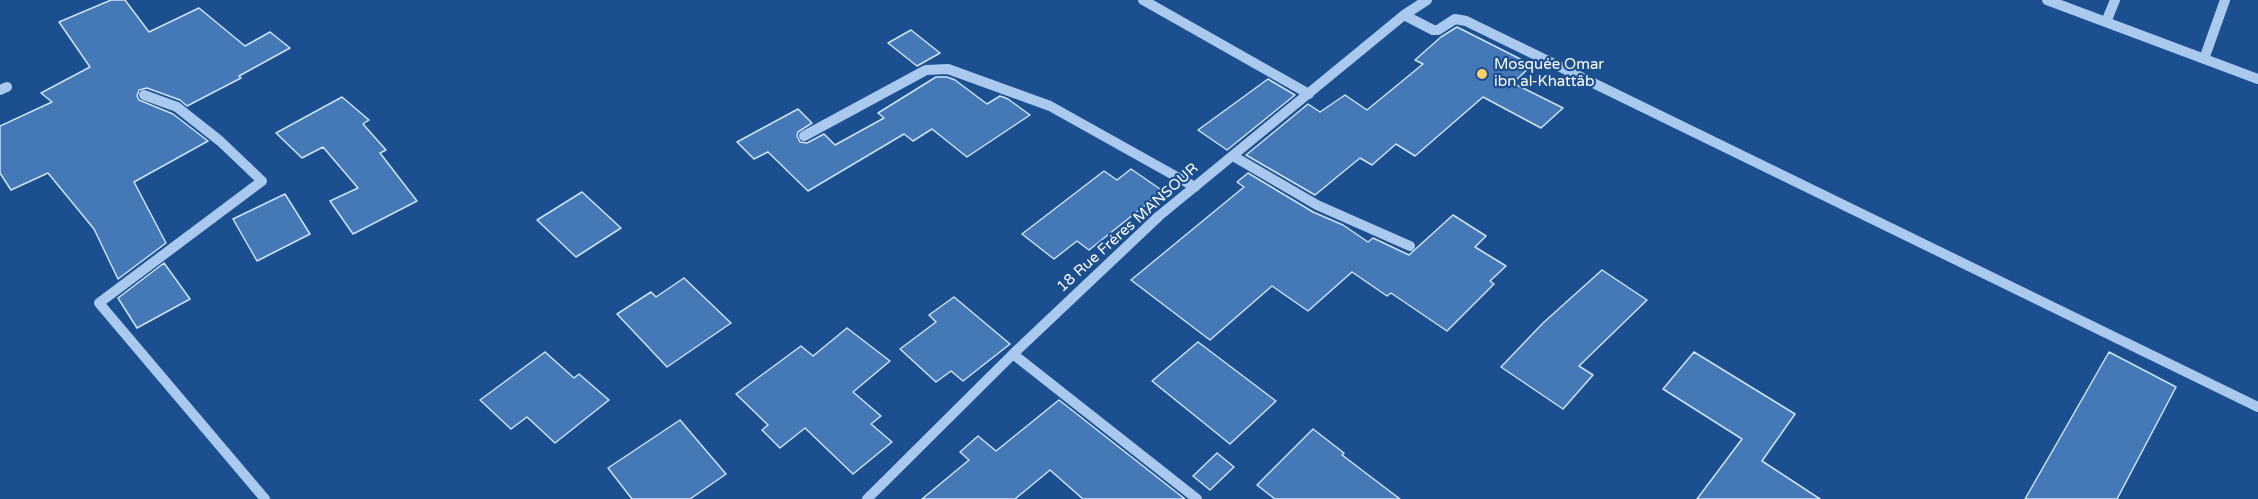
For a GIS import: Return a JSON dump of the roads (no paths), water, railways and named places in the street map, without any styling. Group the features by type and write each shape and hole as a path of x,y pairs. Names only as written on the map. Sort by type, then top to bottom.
{"street":[{"path":"1143,0 1309,94"},
{"name":"18 Rue Fréres MANSOUR","path":"867,499 1013,354 1159,216 1404,15 1426,0"},
{"path":"2047,0 2258,79"},
{"path":"2106,22 2115,0"},
{"path":"2204,59 2225,0"},
{"path":"1404,15 1433,30 1438,30 1455,19 1466,21 2258,406"},
{"path":"804,136 926,69 948,69 1050,106 1195,187"},
{"path":"144,95 177,107 220,141 262,181 99,303 265,499"},
{"path":"1233,156 1317,205 1410,246"},
{"path":"1013,354 1197,499"}],"place":[{"name":"Mosquée Omar ibn al-Khattâb","path":"1482,74"}]}
